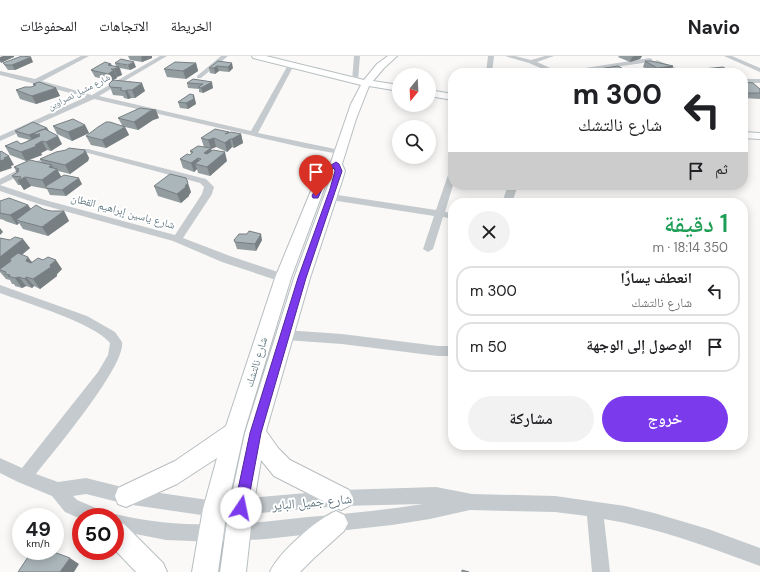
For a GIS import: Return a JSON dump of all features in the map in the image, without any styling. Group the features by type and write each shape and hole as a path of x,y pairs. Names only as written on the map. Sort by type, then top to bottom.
{"main road":[{"path":"256,56 360,82 392,87"},
{"path":"360,82 393,56"},
{"name":"شارع نالتشك","path":"233,572 241,508 255,433 302,278 339,171 338,158 360,82"},
{"path":"436,94 448,96"},
{"path":"748,135 760,136"},
{"name":"شارع نالتشك","path":"205,572 215,509 234,432 283,278 321,182 327,170 338,158"},
{"path":"126,496 154,485 174,474 218,445 234,432"},
{"path":"255,433 270,455 282,468 341,498"},
{"path":"283,572 306,549 336,523"},
{"path":"124,542 154,572"}],"street":[{"path":"36,81 86,56"},
{"name":"شارع مشيل نصراوين","path":"0,139 93,97 164,56"},
{"path":"199,77 225,56"},
{"path":"357,56 360,82"},
{"path":"490,68 491,56"},
{"path":"508,56 531,62 545,68"},
{"path":"531,62 551,56"},
{"path":"641,56 671,68"},
{"path":"727,56 760,70"},
{"path":"595,68 650,60"},
{"path":"254,133 290,65"},
{"path":"0,73 36,81 93,97 254,133 338,158"},
{"path":"748,82 760,81"},
{"path":"0,182 62,154 82,150 203,181 209,187 207,194 177,239"},
{"name":"شارع ياسين إبراهيم القطان","path":"0,188 16,198 132,225 177,239 226,259 283,278"},
{"path":"428,249 448,188"},
{"path":"331,197 448,215"},
{"path":"0,289 75,316 101,328 113,336 116,342 116,349 112,360 103,376 24,477"},
{"path":"285,335 342,339 448,351"},
{"name":"شارع جميل الباير","path":"0,465 24,477 58,490 86,486 126,496 215,509 241,508 341,498 436,495 472,502 555,504 625,514 654,521 708,538 760,557"},
{"name":"شارع جميل الباير","path":"58,490 71,506 76,508"},
{"name":"شارع جميل الباير","path":"124,525 172,534 210,535 336,523 439,510 472,502"},
{"path":"595,509 601,572"}],"building":[{"path":"22,56 31,57 12,65 5,65 3,63"},
{"path":"121,59 134,62 128,65 115,63"},
{"path":"218,61 232,63 228,67 217,66 214,68 209,68"},
{"path":"645,61 651,61 673,66 657,68"},
{"path":"105,62 111,64 108,65 119,67 111,69 114,70 108,74 91,70"},
{"path":"175,62 196,63 183,71 164,69"},
{"path":"618,66 622,68 605,68"},
{"path":"193,79 212,82 201,88 198,87 203,84 187,83"},
{"path":"113,80 142,83 132,90 125,91 120,90 122,88 110,87 109,84"},
{"path":"39,82 56,88 32,96 16,90 31,87 36,85 33,84"},
{"path":"748,82 753,83 760,89 760,93 748,93"},
{"path":"190,94 194,95 194,99 186,103 178,102"},
{"path":"140,108 156,110 150,111 134,122 118,118"},
{"path":"73,119 85,125 68,132 53,126"},
{"path":"33,122 47,128 29,135 15,131"},
{"path":"106,122 125,127 102,140 86,136 98,127"},
{"path":"45,129 58,136 46,142 42,141 35,145 37,146 21,152 5,146 17,141 21,144 40,136 37,135 40,134 32,135"},
{"path":"215,129 229,132 225,134 231,132 241,134 225,143 214,138 208,140 201,138"},
{"path":"198,146 211,148 204,153 207,154 213,150 225,152 207,167 195,164 201,159 198,158 191,163 180,159 187,154 190,155 193,152 190,151"},
{"path":"69,148 85,150 84,153 65,165 40,159 56,152"},
{"path":"1,151 9,156 0,161 0,152"},
{"path":"30,160 52,165 49,167 57,169 42,180 25,177 18,181 21,177 12,176 19,171 16,171 19,169 14,167"},
{"path":"170,174 186,178 188,183 185,186 186,187 177,194 154,186"},
{"path":"64,175 79,178 62,190 46,188 46,186"},
{"path":"9,198 28,205 10,215 0,213 0,201"},
{"path":"36,205 51,211 64,211 42,227 16,220"},
{"path":"249,231 261,234 255,244 235,242 234,240 239,234 247,234"},
{"path":"15,237 23,239 0,257 0,238 10,240"},
{"path":"18,253 28,257 26,261 31,263 38,258 43,260 48,257 56,260 50,265 51,267 33,279 26,277 25,279 19,277 15,278 8,276 10,275 5,274 6,272 0,269 11,261 10,259"},
{"path":"64,556 70,558 60,572 18,572 26,560 64,560"}],"route":[{"path":"241,508 255,433 302,278 334,189 339,171 336,164 327,170 316,196"}]}
